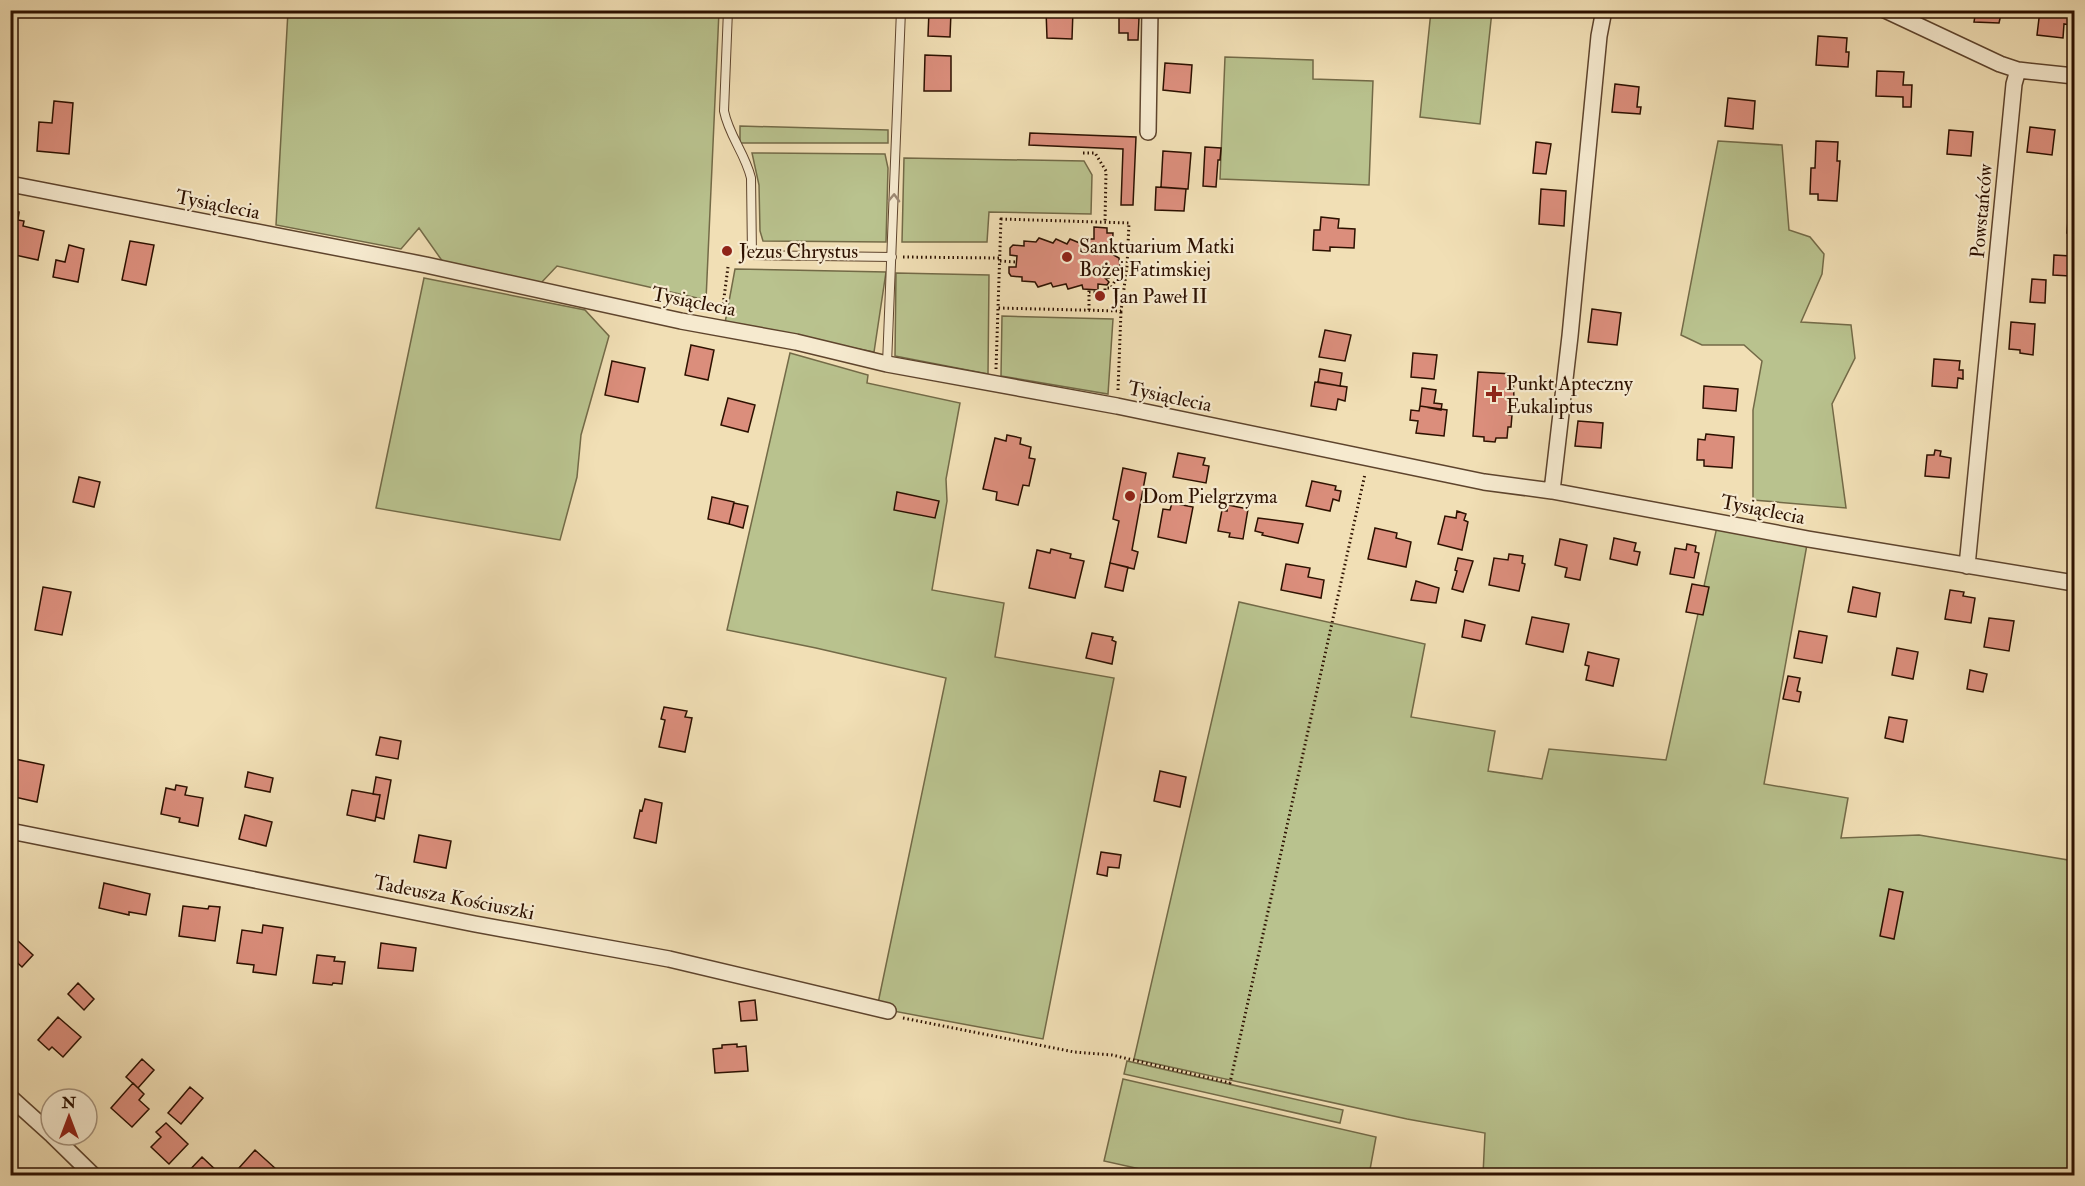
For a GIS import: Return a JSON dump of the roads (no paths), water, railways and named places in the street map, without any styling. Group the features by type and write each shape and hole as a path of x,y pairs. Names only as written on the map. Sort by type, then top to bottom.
{"street":[{"path":"1148,132 1150,10"},
{"path":"1552,491 1599,36 1604,10"},
{"path":"1885,10 2000,64 2018,70 2074,76"},
{"name":"Powstańców","path":"1967,566 2014,84 2018,70"},
{"name":"Tysiąclecia","path":"10,184 426,265 681,321 796,342 887,364 1117,406 1484,482 1552,491 1808,539 2074,584"},
{"name":"Tadeusza Kościuszki","path":"10,831 464,922 669,959 888,1011"},
{"path":"10,1097 39,1123"},
{"path":"64,1147 94,1176"}],"lane":[{"path":"728,10 724,111 727,127 748,165 751,178 752,255 892,257"},
{"path":"887,364 901,10"}],"place":[{"name":"Jezus Chrystus","path":"727,251"},
{"name":"Sanktuarium Matki Bożej Fatimskiej","path":"1067,257"},
{"name":"Jan Paweł II","path":"1100,296"},
{"name":"Punkt Apteczny Eukaliptus","path":"1494,394"},
{"name":"Dom Pielgrzyma","path":"1130,496"}]}
